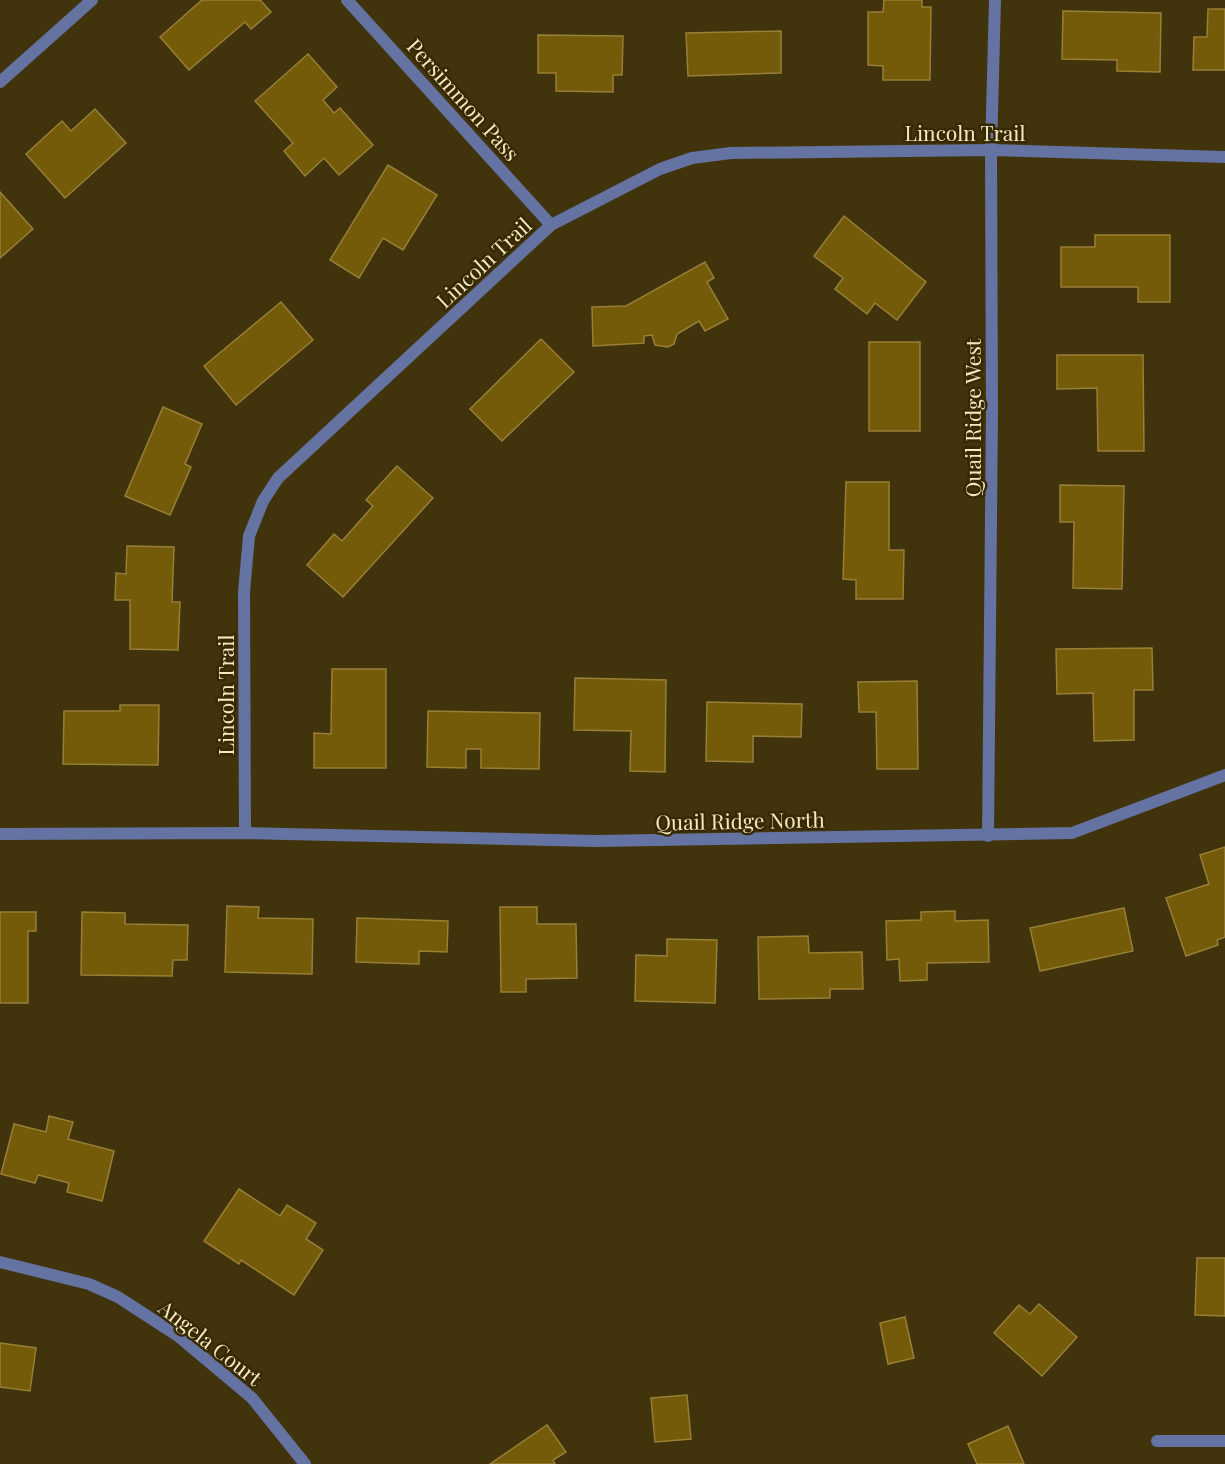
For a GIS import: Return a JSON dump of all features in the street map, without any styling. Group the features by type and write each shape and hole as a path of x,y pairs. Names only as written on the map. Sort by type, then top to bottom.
{"street":[{"path":"0,82 92,0"},
{"name":"Persimmon Pass","path":"347,0 551,225"},
{"name":"Quail Ridge West","path":"988,836 992,412 991,150 994,0"},
{"name":"Lincoln Trail","path":"245,833 244,592 249,536 263,501 278,478 551,225 633,181 693,158 731,153 991,150 1225,157"},
{"name":"Quail Ridge North","path":"245,833 597,841 1072,833 1225,775"},
{"path":"0,834 245,833"},
{"name":"Angela Court","path":"0,1262 88,1284 118,1297 178,1336 252,1398 305,1464"},
{"path":"1157,1441 1225,1441"}],"building":[{"path":"202,0 260,0 271,12 251,29 245,22 189,70 160,37"},
{"path":"884,0 922,0 922,7 931,7 930,80 883,80 883,66 868,65 868,12 883,12"},
{"path":"1208,9 1225,9 1225,70 1193,70 1194,37 1207,37"},
{"path":"1063,11 1161,13 1160,72 1117,71 1117,60 1062,59"},
{"path":"781,31 781,73 688,76 686,33"},
{"path":"538,35 623,36 622,75 613,75 613,92 556,91 556,73 538,73"},
{"path":"308,54 337,87 323,100 334,113 340,108 373,145 339,175 324,158 305,176 284,151 293,143 255,101"},
{"path":"95,109 126,143 65,198 26,154 62,121 71,131"},
{"path":"388,165 437,195 403,250 383,238 359,278 330,260"},
{"path":"0,192 33,229 0,258"},
{"path":"844,216 926,282 897,320 875,303 867,314 835,289 843,278 814,256"},
{"path":"1095,235 1170,235 1170,302 1138,302 1138,287 1061,287 1061,247 1095,247"},
{"path":"705,262 714,278 707,282 728,319 705,331 699,321 677,334 674,344 668,347 655,345 652,335 644,336 644,343 593,346 592,307 626,306"},
{"path":"281,302 313,340 236,405 204,366"},
{"path":"541,339 574,372 502,441 470,409"},
{"path":"869,342 920,342 920,431 869,431"},
{"path":"1057,355 1143,355 1144,451 1098,451 1097,388 1057,389"},
{"path":"163,407 202,424 185,464 191,467 170,515 125,496"},
{"path":"397,466 433,498 343,597 307,565 334,534 342,541 373,506 366,500"},
{"path":"846,482 889,482 889,550 904,550 903,599 856,599 856,580 843,579"},
{"path":"1060,485 1124,486 1122,589 1073,588 1074,522 1060,522"},
{"path":"127,546 174,547 172,602 180,602 178,650 130,649 130,600 115,600 116,573 126,574"},
{"path":"1152,648 1153,690 1134,690 1134,740 1094,741 1093,693 1057,694 1056,649"},
{"path":"332,669 386,669 386,768 314,768 314,733 331,734"},
{"path":"575,678 666,680 665,772 630,771 631,731 574,730"},
{"path":"917,681 918,769 877,769 876,712 859,712 858,682"},
{"path":"707,702 802,704 801,737 753,736 753,762 706,761"},
{"path":"120,705 159,705 158,765 63,764 64,711 120,711"},
{"path":"428,711 540,713 539,769 481,768 481,749 466,749 466,768 427,767"},
{"path":"1225,847 1225,937 1217,940 1218,945 1186,956 1166,898 1209,884 1200,855"},
{"path":"227,906 259,907 258,918 313,919 312,974 225,972"},
{"path":"500,907 537,907 537,924 576,924 577,978 526,979 526,992 501,992"},
{"path":"1124,908 1133,951 1040,971 1030,928"},
{"path":"955,911 955,921 988,920 989,962 927,963 927,980 900,981 899,959 887,960 886,921 921,920 921,912"},
{"path":"0,912 36,912 36,931 28,931 28,1003 0,1003"},
{"path":"82,912 125,913 125,924 188,925 187,960 173,960 172,976 81,975"},
{"path":"357,918 448,921 447,952 419,951 419,964 356,962"},
{"path":"808,936 809,953 862,952 863,989 830,989 830,998 759,999 758,937"},
{"path":"667,939 717,940 715,1003 635,1001 636,955 667,956"},
{"path":"49,1116 73,1122 68,1139 114,1151 102,1201 67,1192 69,1183 38,1175 35,1183 1,1174 14,1124 46,1132"},
{"path":"239,1189 280,1216 287,1205 316,1223 306,1239 323,1250 294,1295 241,1260 239,1264 204,1241"},
{"path":"1197,1258 1225,1258 1225,1316 1195,1315"},
{"path":"1039,1304 1077,1337 1042,1376 994,1333 1019,1305 1030,1314"},
{"path":"905,1317 914,1358 888,1364 880,1323"},
{"path":"0,1343 36,1348 30,1391 0,1387"},
{"path":"687,1395 691,1439 655,1442 651,1398"},
{"path":"547,1425 566,1452 553,1460 555,1464 490,1464"},
{"path":"1008,1426 1024,1464 977,1464 968,1444"}]}
